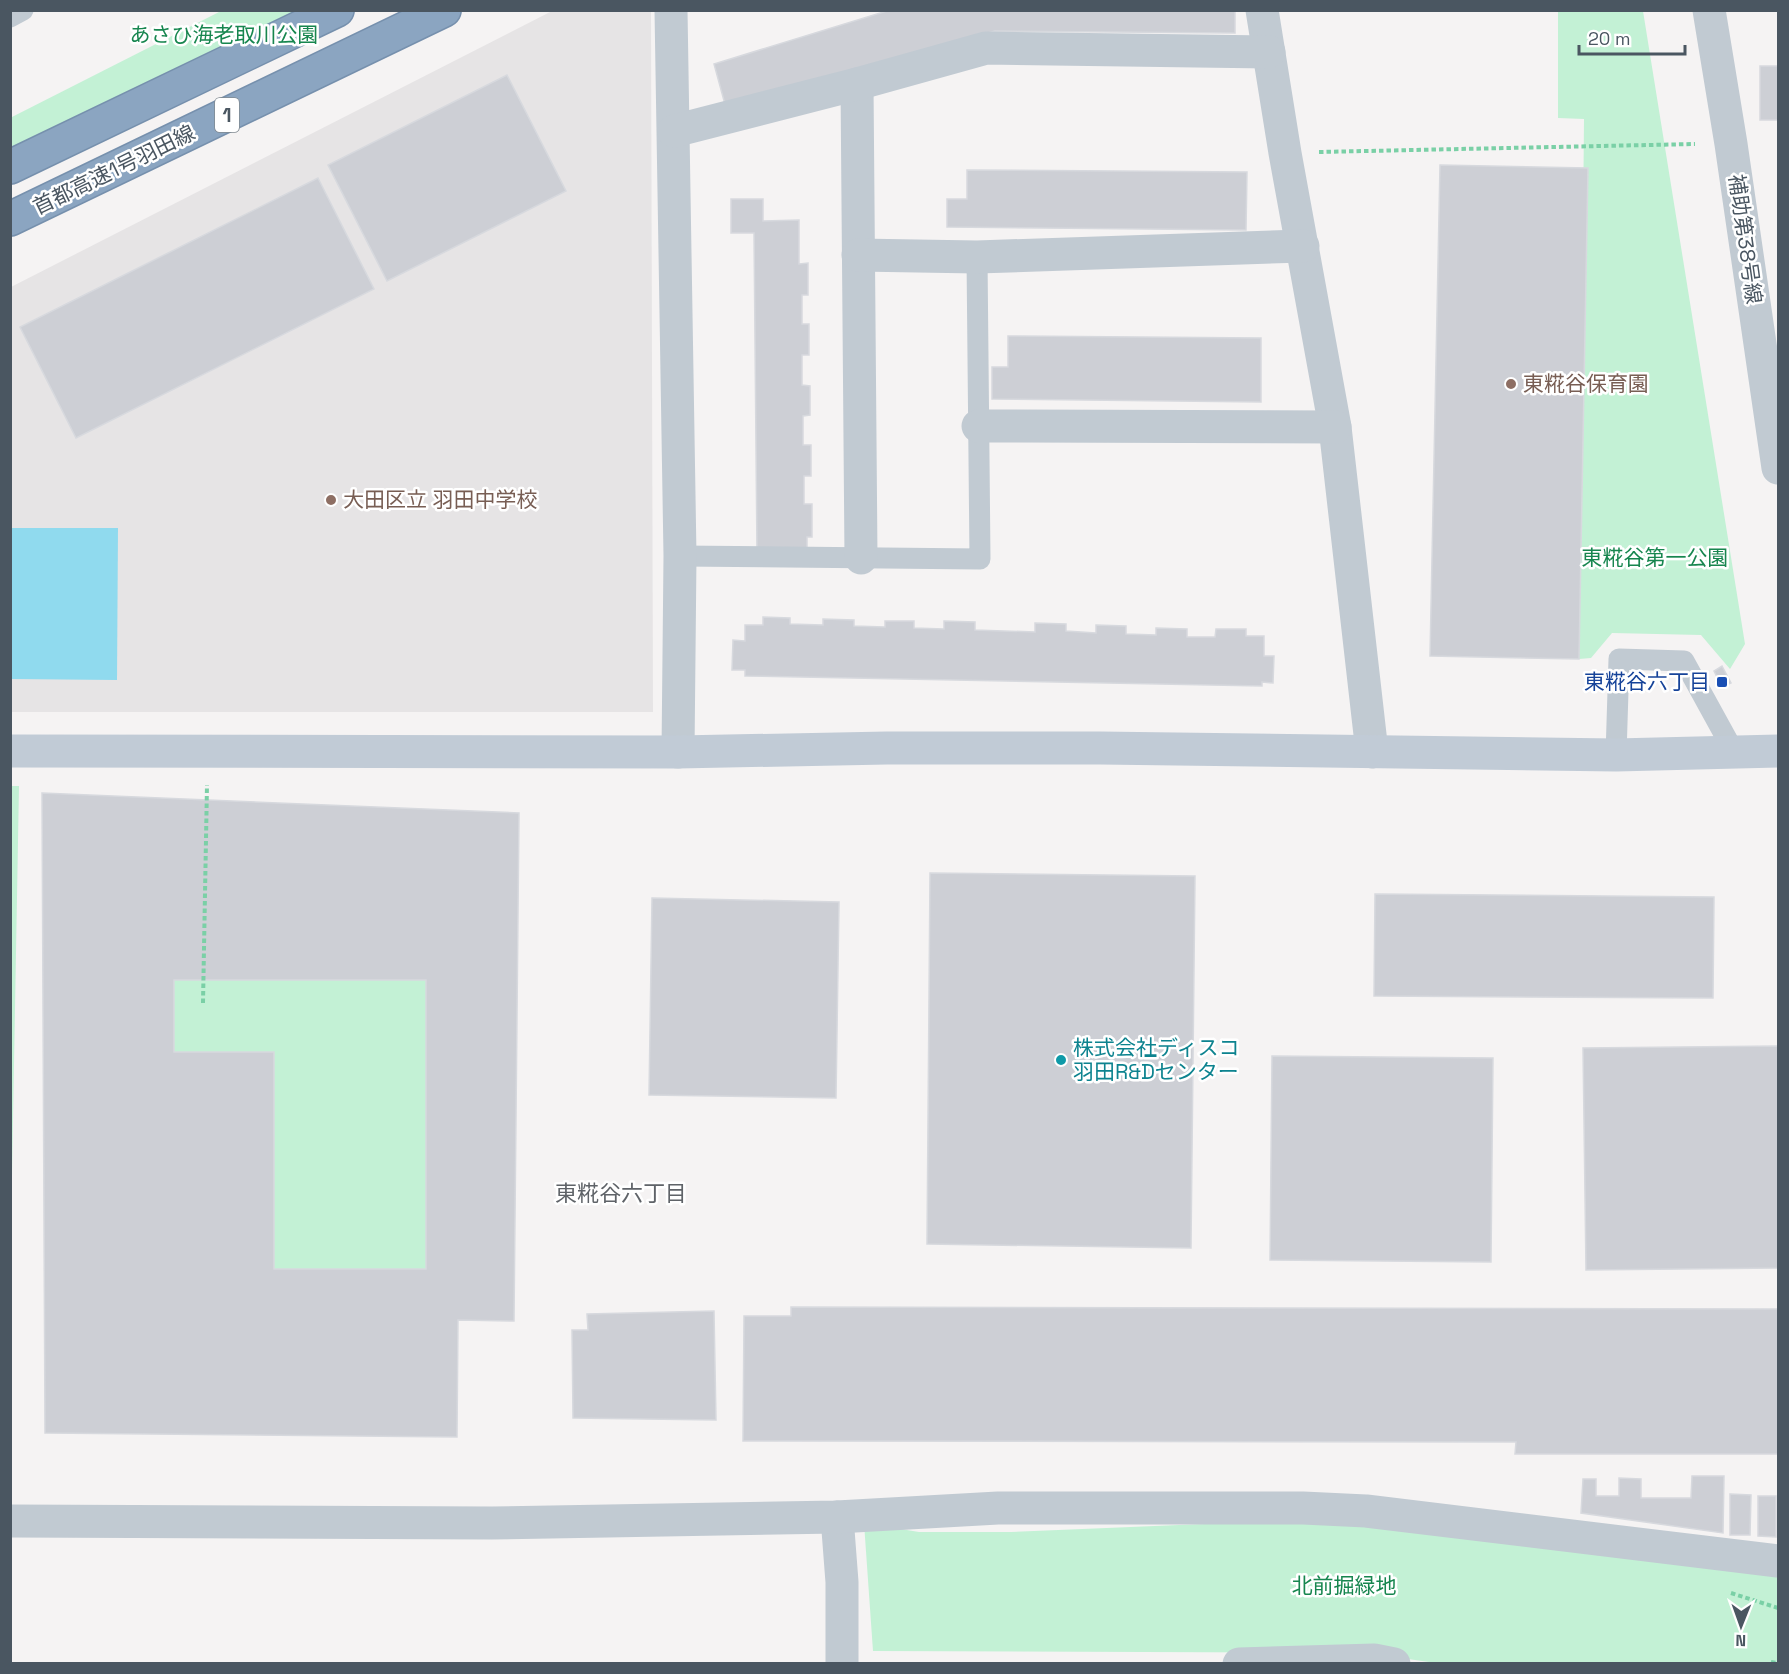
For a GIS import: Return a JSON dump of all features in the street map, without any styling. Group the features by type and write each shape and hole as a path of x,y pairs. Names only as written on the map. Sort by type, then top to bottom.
{"highway":[{"name":"1","path":"10,167 337,10"},
{"name":"首都高速1号羽田線","path":"10,219 444,10"}],"street":[{"path":"671,10 680,556 678,752"},
{"path":"1262,10 1285,153 1335,427 1372,752"},
{"name":"補助第38号線","path":"1709,10 1779,468"},
{"path":"674,131 986,48 1269,52"},
{"path":"857,84 861,558"},
{"path":"858,255 977,257 1303,246"},
{"path":"978,426 1335,427"},
{"path":"10,751 678,752 1029,748 1616,755 1779,751"},
{"path":"10,1521 492,1522 837,1530 998,1508 1303,1508 1377,1512 1779,1561"},
{"path":"837,1530 842,1582 842,1664"},
{"path":"1239,1664 1374,1660 1394,1664"}],"lane":[{"path":"10,17 23,10"},
{"path":"680,556 980,559 977,257"},
{"path":"1616,755 1619,660 1684,661 1734,752"}],"path":[{"path":"1285,153 1588,145 1731,144"},
{"path":"203,1003 207,790"},
{"path":"1771,1662 1779,1663"}],"shaded area":[{"name":"大田区立 羽田中学校","path":"552,11 651,11 653,712 11,712 11,287"}],"green space":[{"name":"あさひ海老取川公園","path":"221,11 331,11 11,162 10,118"},
{"name":"東糀谷第一公園","path":"1558,11 1643,11 1745,644 1730,669 1701,635 1612,633 1591,658 1579,659 1584,119 1558,118"},
{"path":"10,786 19,786 11,1232"},
{"path":"174,980 426,980 426,1269 274,1269 274,1052 174,1052"},
{"name":"北前掘緑地","path":"1347,1518 1778,1572 1778,1663 1443,1664 1366,1653 873,1651 864,1523 919,1532 1011,1532"}],"water":[{"path":"11,528 118,528 117,680 11,679"}],"building":[{"path":"890,10 1235,10 1235,33 995,31 726,108 714,64"},
{"path":"1760,66 1778,66 1778,120 1760,120"},
{"path":"507,75 566,191 387,281 328,165"},
{"path":"1440,165 1588,168 1579,659 1430,656"},
{"path":"967,170 1247,172 1246,230 947,227 947,199 967,199"},
{"path":"318,178 374,289 76,438 20,327"},
{"path":"731,199 763,199 763,221 799,220 799,264 808,263 808,295 802,295 802,324 809,324 809,355 802,355 802,385 810,386 810,415 803,416 803,445 811,445 811,476 804,476 804,504 812,504 812,537 807,537 807,553 757,554 754,233 731,233"},
{"path":"1008,336 1261,338 1261,402 992,399 992,367 1008,367"},
{"path":"763,617 790,618 790,624 823,625 823,619 854,620 854,626 885,627 885,621 914,621 914,628 944,629 944,621 975,622 975,630 1035,632 1035,623 1066,624 1066,631 1096,633 1096,625 1126,626 1126,634 1156,635 1156,628 1187,629 1187,637 1215,637 1216,629 1246,629 1246,636 1264,636 1264,656 1274,656 1273,683 1262,682 1262,686 745,676 745,670 732,670 733,640 745,641 745,625 763,625"},
{"path":"1722,666 1731,683 1722,687 1714,671"},
{"path":"42,793 519,813 514,1321 458,1320 457,1437 45,1433","holes":["174,980 426,980 426,1269 274,1269 274,1052 174,1052"]},
{"name":"株式会社ディスコ 羽田R&Dセンター","path":"930,873 1195,876 1191,1248 927,1244"},
{"path":"1375,894 1714,897 1713,998 1374,996"},
{"path":"652,898 839,902 836,1098 649,1095"},
{"path":"1778,1046 1778,1268 1586,1270 1583,1048"},
{"path":"1272,1056 1493,1058 1491,1262 1270,1260"},
{"path":"791,1307 1778,1309 1778,1454 1515,1454 1516,1442 743,1441 744,1316 791,1316"},
{"path":"714,1311 716,1420 573,1418 572,1330 588,1330 587,1314"},
{"path":"1692,1476 1724,1476 1723,1533 1581,1513 1583,1479 1596,1479 1596,1496 1619,1496 1619,1478 1641,1479 1641,1498 1691,1498"},
{"path":"1730,1494 1751,1495 1750,1535 1730,1535"},
{"path":"1758,1496 1776,1496 1776,1537 1758,1536"}],"place":[{"name":"東糀谷保育園","path":"1511,384"},
{"name":"大田区立 羽田中学校","path":"331,500"},
{"name":"東糀谷六丁目","path":"1722,682"},
{"name":"株式会社ディスコ 羽田R&Dセンター","path":"1061,1060"}],"district":[{"name":"東糀谷六丁目","path":"621,1193"}]}
